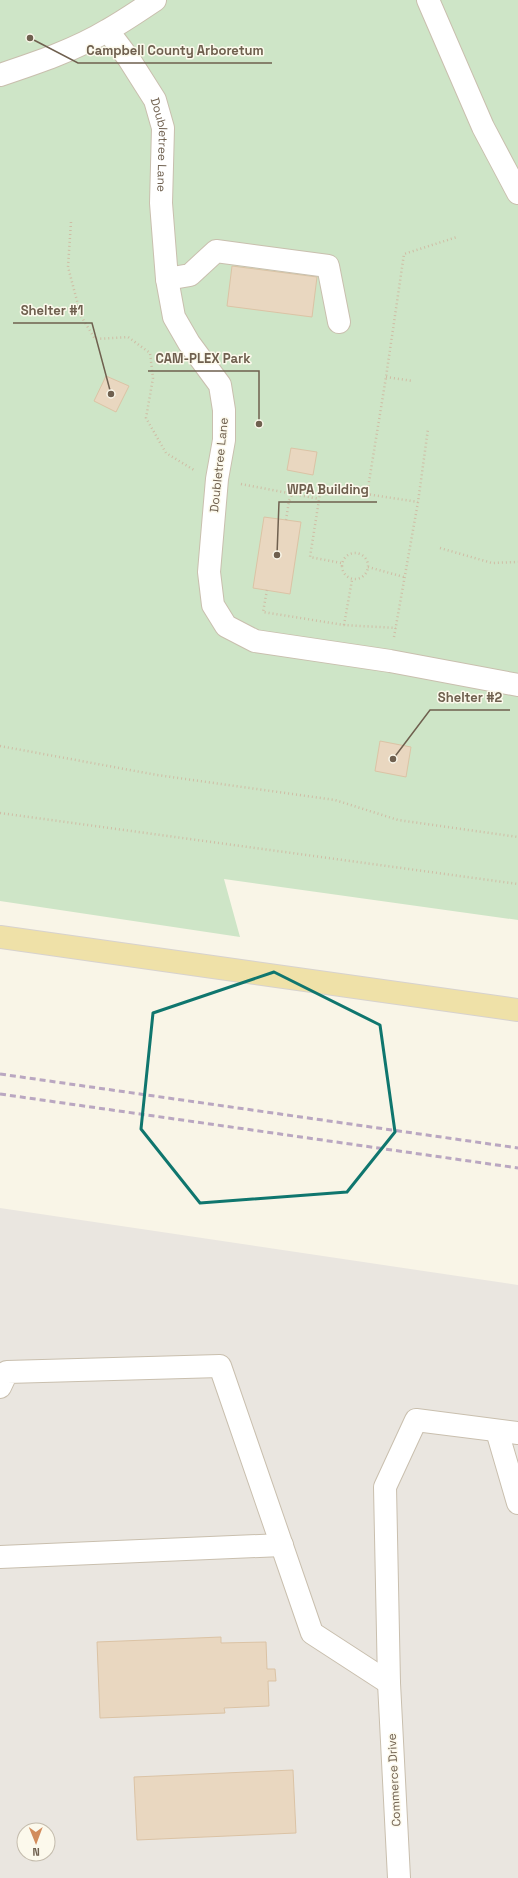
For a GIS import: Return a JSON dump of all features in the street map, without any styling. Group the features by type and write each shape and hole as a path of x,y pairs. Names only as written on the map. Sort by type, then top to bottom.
{"main road":[{"path":"0,937 518,1010"}],"street":[{"path":"0,75 35,63 108,31 155,0"},
{"path":"428,0 483,127 518,192"},
{"name":"Doubletree Lane","path":"108,31 155,100 163,128 161,202 167,279 174,317 189,342 220,385 224,410 224,440 217,479 209,572 213,606 226,626 255,641 390,661 518,684"},
{"path":"167,279 190,275 216,251 328,266 339,322"},
{"path":"0,1387 7,1372 220,1366 312,1633 389,1683"},
{"name":"Commerce Drive","path":"399,1878 389,1683 384,1487 416,1420 507,1432"},
{"path":"507,1432 518,1504"},
{"path":"0,1557 282,1544"}],"path":[{"path":"71,222 68,267 81,316 95,339 128,337 150,353 153,378 146,418 166,453 198,472"},
{"path":"367,494 404,254 457,237"},
{"path":"386,377 413,381"},
{"path":"390,661 418,502 428,429"},
{"path":"236,483 319,499"},
{"path":"341,563 310,557 321,487 418,502"},
{"path":"286,520 289,501 292,495"},
{"path":"440,548 492,564 518,562"},
{"path":"359,553 366,559 368,567 361,578 352,580 345,576 341,568 341,563 346,556 359,553"},
{"path":"368,567 404,577"},
{"path":"344,625 352,580"},
{"path":"267,590 263,612 344,625 396,628"},
{"path":"0,746 157,775 335,800 398,820 518,837"},
{"path":"0,813 518,884"}],"highlighted area":[{"path":"274,972 380,1025 395,1132 347,1192 200,1203 141,1129 153,1013"}],"shaded area":[{"path":"0,1208 518,1285 518,1878 0,1878"}],"green space":[{"path":"0,0 518,0 518,920 224,879 240,937 0,901"}],"building":[{"path":"232,266 317,277 312,317 227,306"},
{"path":"106,376 129,386 116,412 94,401"},
{"path":"291,448 317,452 313,475 287,470"},
{"path":"264,517 301,522 290,594 253,588"},
{"path":"380,741 411,747 406,777 375,771"},
{"path":"221,1637 221,1643 266,1642 267,1669 275,1669 276,1681 268,1681 269,1706 224,1708 225,1713 100,1718 97,1642"},
{"path":"293,1770 296,1833 137,1840 134,1777"}],"railway":[{"path":"0,1074 518,1148"},
{"path":"0,1094 518,1168"}],"place":[{"name":"Campbell County Arboretum","path":"30,38"},
{"name":"Shelter #1","path":"111,394"},
{"name":"CAM-PLEX Park","path":"259,424"},
{"name":"WPA Building","path":"277,555"},
{"name":"Shelter #2","path":"393,759"}]}
